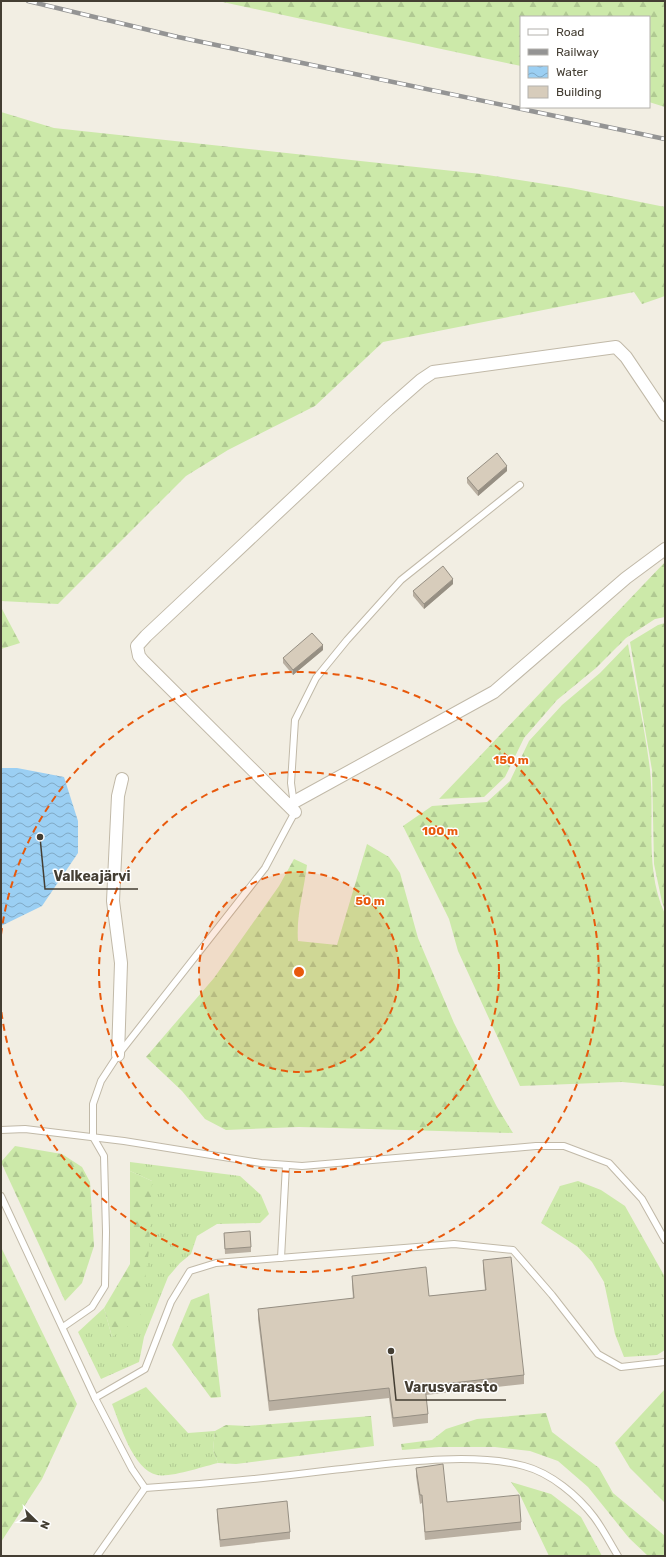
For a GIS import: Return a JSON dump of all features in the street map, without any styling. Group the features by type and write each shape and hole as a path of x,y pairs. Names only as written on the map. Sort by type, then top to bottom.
{"street":[{"path":"665,415 626,357 616,347 433,372 421,380 388,408 137,646 139,656 143,661 294,807 494,692 626,578 665,549"},
{"path":"118,1055 121,963 113,901 118,796 122,779"}],"lane":[{"path":"63,1327 92,1307 105,1286 106,1232 104,1156 93,1137 93,1104 101,1081 118,1055 266,868 294,807 292,783 295,720 316,678 347,640 402,580 520,485"},
{"path":"1,1130 25,1129 93,1137 261,1163 302,1166 536,1146 564,1146 609,1163 642,1199 665,1240"},
{"path":"281,1258 286,1165"},
{"path":"1,1196 95,1398 132,1470 145,1488"},
{"path":"95,1398 145,1369 171,1302 190,1271 216,1263 454,1244 513,1250 552,1294 598,1354 621,1367 665,1362"},
{"path":"145,1488 222,1483 390,1464 442,1460 487,1460 525,1466 544,1475 563,1487 580,1501 595,1518 618,1556"},
{"path":"97,1556 145,1488"}],"green space":[{"path":"218,1 665,1 665,107 650,102 650,16 520,16 520,66"},
{"path":"1,112 54,128 481,174 571,188 665,207 665,296 642,304 634,292 383,342 315,406 228,450 186,476 58,604 1,601"},
{"path":"665,562 665,617 655,619 626,638 596,668 557,700 524,738 505,777 484,797 439,799"},
{"path":"1,607 20,643 1,649"},
{"path":"665,623 665,910 654,864 652,770 630,642 658,625"},
{"path":"628,644 650,770 652,861 654,879 665,914 665,1086 622,1082 520,1086 458,951 449,919 403,826 432,806 487,802 510,781 529,741 562,705 600,673"},
{"path":"367,844 389,857 400,873 418,938 454,1023 497,1107 513,1133 299,1127 226,1130 205,1119 182,1091 146,1057 214,978 279,886 294,859 307,865 299,912 298,941 337,945"},
{"path":"15,1146 62,1154 82,1167 90,1182 94,1246 82,1283 65,1301 1,1162"},
{"path":"130,1162 240,1176 261,1195 269,1214 260,1223 217,1224 197,1236 191,1254 180,1263 168,1277 144,1337 139,1362 101,1379 78,1332 104,1308 112,1337 152,1181 130,1171"},
{"path":"130,1171 152,1181 149,1250 140,1318 112,1337 104,1308 130,1264"},
{"path":"578,1181 601,1190 625,1206 665,1277 665,1350 657,1355 624,1357 615,1334 604,1282 592,1262 578,1247 541,1223 560,1186"},
{"path":"1,1247 77,1404 42,1479 1,1542"},
{"path":"209,1293 221,1397 211,1398 172,1345 191,1300"},
{"path":"146,1387 188,1433 215,1431 213,1450 218,1463 170,1475 157,1475 141,1465 128,1445 112,1404"},
{"path":"665,1389 665,1503 630,1468 615,1443"},
{"path":"546,1413 552,1432 599,1468 613,1493 665,1536 665,1556 648,1556 629,1538 588,1487 558,1461 530,1451 495,1447 439,1447 402,1450 401,1444 432,1440 446,1429 477,1419"},
{"path":"371,1416 374,1446 236,1464 218,1463 213,1450 215,1431 226,1425 247,1426"},
{"path":"511,1482 551,1494 581,1517 602,1556 549,1556 520,1495"}],"water":[{"path":"1,768 17,768 64,777 78,821 78,853 42,906 1,926"}],"building":[{"path":"497,453 507,466 478,491 467,478"},
{"path":"443,566 453,579 424,604 413,591"},
{"path":"312,633 323,645 293,670 283,658"},
{"path":"250,1231 251,1247 225,1249 224,1233"},
{"path":"511,1257 524,1375 425,1386 428,1414 393,1418 389,1388 269,1401 258,1309 354,1298 352,1276 426,1267 429,1296 486,1290 483,1260"},
{"path":"443,1464 447,1502 519,1495 521,1522 425,1532 422,1495 420,1495 416,1468"},
{"path":"287,1501 290,1532 220,1540 217,1509"}],"railway":[{"path":"28,1 178,37 665,139"}],"place":[{"name":"Valkeajärvi","path":"40,837"},
{"name":"Varusvarasto","path":"391,1351"}]}
